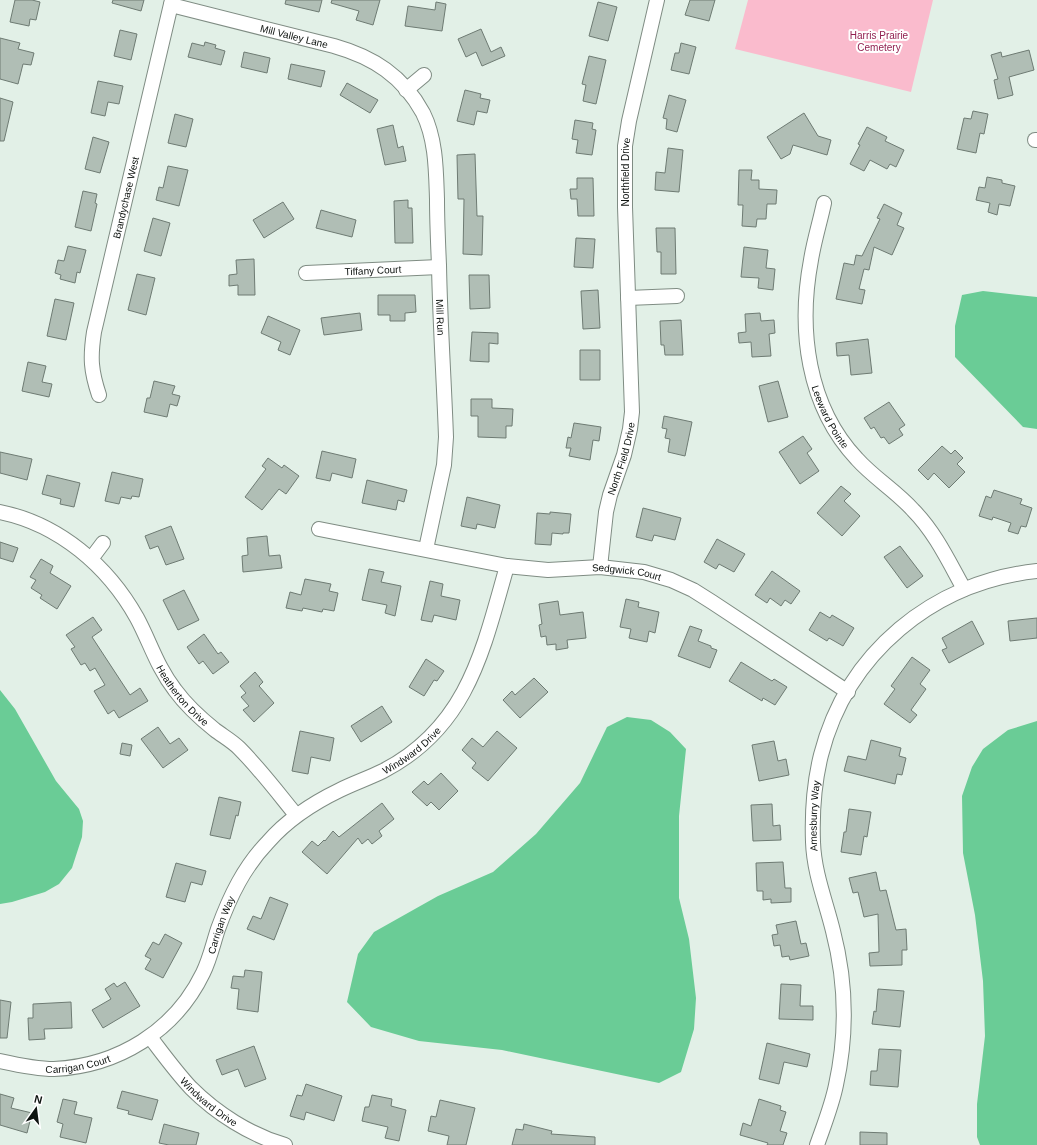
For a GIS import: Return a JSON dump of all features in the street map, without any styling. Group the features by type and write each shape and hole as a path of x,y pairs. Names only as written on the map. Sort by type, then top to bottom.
{"street":[{"name":"Northfield Drive","path":"630,348 624,165 625,146 629,121 657,0"},
{"name":"Mill Valley Lane","path":"172,2 352,51 368,58 385,69 397,79 406,90"},
{"name":"Brandychase West","path":"99,395 93,378 91,362 93,338 172,2"},
{"path":"406,90 424,75"},
{"name":"Mill Run","path":"406,90 423,114 431,133 436,173 446,437 444,465 426,549"},
{"name":"Leeward Pointe","path":"824,204 811,258 806,300 808,357 812,377 821,402 835,431 856,459 914,510 929,529 964,589"},
{"name":"Tiffany Court","path":"306,273 439,267"},
{"path":"628,298 677,296"},
{"name":"North Field Drive","path":"600,567 606,512 610,495 624,455 630,429 632,406 630,348"},
{"name":"Heatherton Drive","path":"0,512 29,521 53,532 71,543 91,559 108,576 124,596 137,619 159,667 175,690 192,710 238,747 253,762 296,815"},
{"name":"Sedgwick Court","path":"319,529 507,566 548,570 600,567 644,572 671,580 693,590 848,692"},
{"path":"91,559 104,543"},
{"name":"Windward Drive","path":"296,815 319,800 398,763 420,746 439,728 455,707 476,668 485,643 507,566"},
{"name":"Amesburry Way","path":"818,1145 836,1086 841,1060 843,1026 843,998 840,960 834,931 817,872 813,845 813,819 816,784 821,755 833,720 861,670 877,651 895,634 936,603 964,589 992,579 1037,571"},
{"name":"Carrigan Way","path":"150,1037 166,1024 190,995 203,974 211,955 228,903 253,858 265,844 296,815"},
{"name":"Windward Drive","path":"150,1037 191,1088 211,1106 251,1131 285,1145"},
{"name":"Carrigan Court","path":"0,1061 25,1067 74,1067 94,1063 120,1054 150,1037"}],"green space":[{"name":"Harris Prairie Cemetery","path":"748,0 933,0 911,92 735,49"}],"shaded area":[{"path":"983,291 1037,297 1037,429 1023,427 955,357 955,326 962,295"},
{"path":"0,690 15,709 56,781 79,809 83,821 82,837 72,868 59,884 45,892 0,904"},
{"path":"627,717 651,720 670,732 686,749 679,816 679,898 689,939 696,998 694,1029 681,1072 659,1083 502,1050 419,1041 371,1027 347,1002 358,954 374,932 438,896 493,872 536,834 580,783 607,727"},
{"path":"1037,721 1037,1145 980,1145 977,1137 977,1104 985,1036 983,981 975,915 963,853 962,796 972,767 983,749 1008,730"}],"building":[{"path":"15,0 32,0 40,2 36,20 30,19 29,26 10,22"},
{"path":"113,0 144,0 141,11 112,3"},
{"path":"286,0 322,0 319,12 285,4"},
{"path":"332,0 380,0 373,25 356,20 359,11 331,3"},
{"path":"690,0 715,0 709,21 685,15"},
{"path":"436,2 446,4 442,31 405,26 408,6 435,10"},
{"path":"598,2 617,7 608,41 589,36"},
{"path":"481,29 491,52 501,47 505,56 482,66 476,52 466,57 458,39"},
{"path":"120,30 137,34 131,60 114,56"},
{"path":"0,38 20,43 18,49 34,53 31,65 23,64 18,84 0,79"},
{"path":"205,42 216,45 215,48 225,51 221,65 188,57 192,43 204,46"},
{"path":"681,43 696,47 689,74 671,70 675,53 679,53"},
{"path":"1029,50 1034,70 1009,77 1013,95 998,99 994,80 998,79 991,55 1001,52 1002,57"},
{"path":"244,52 270,58 267,73 241,67"},
{"path":"589,56 606,60 596,104 583,101 586,85 582,84"},
{"path":"291,64 325,71 321,87 288,79"},
{"path":"98,81 123,86 119,104 108,102 105,116 91,113"},
{"path":"347,83 378,100 370,113 340,95"},
{"path":"465,90 481,94 480,98 490,100 487,113 477,111 474,125 457,121"},
{"path":"669,95 686,100 677,132 666,129 667,119 663,118"},
{"path":"0,98 13,102 4,141 0,141"},
{"path":"973,111 988,114 984,134 980,133 976,153 957,149 964,118 971,119"},
{"path":"804,113 818,136 831,140 827,155 793,145 790,154 781,159 767,137"},
{"path":"175,114 193,119 186,147 168,143"},
{"path":"575,120 593,123 592,129 596,130 592,155 576,153 578,140 572,139"},
{"path":"393,125 398,148 403,146 406,161 385,165 377,129"},
{"path":"867,127 887,137 885,141 904,150 896,167 890,164 887,169 870,160 864,171 850,164"},
{"path":"93,137 109,142 100,173 85,169"},
{"path":"668,148 683,150 679,192 655,190 656,172 665,173"},
{"path":"475,154 477,216 483,216 482,255 463,254 464,199 458,199 457,155"},
{"path":"168,166 188,170 179,206 156,200 159,187 163,188"},
{"path":"739,170 752,170 751,180 759,180 759,189 777,190 776,204 767,204 766,219 757,219 756,227 742,226 743,205 738,205"},
{"path":"987,177 1002,180 1002,183 1015,186 1010,206 999,204 997,215 988,212 990,203 976,200 979,187 985,188"},
{"path":"577,178 593,178 594,216 578,216 577,199 571,199 570,189 577,189"},
{"path":"83,191 97,194 95,203 97,204 91,231 75,227"},
{"path":"408,200 408,208 412,208 413,243 395,243 394,201"},
{"path":"283,202 294,219 264,238 253,220"},
{"path":"884,204 902,213 897,225 904,228 892,255 874,247 869,270 864,269 859,289 865,290 862,304 836,299 844,263 854,265 856,255 862,256 880,219 877,218"},
{"path":"321,210 356,220 352,237 316,228"},
{"path":"153,218 170,223 161,256 144,251"},
{"path":"656,228 675,228 676,274 661,274 661,252 657,252"},
{"path":"576,238 595,239 593,268 574,267"},
{"path":"68,246 86,250 80,273 77,272 75,283 60,279 61,275 55,273 58,260 64,261"},
{"path":"744,247 768,250 766,268 775,269 773,290 758,288 759,278 741,277"},
{"path":"254,259 255,295 238,295 238,285 229,286 229,275 237,274 236,260"},
{"path":"137,274 155,278 146,315 128,310"},
{"path":"469,275 489,275 490,308 470,309"},
{"path":"598,290 600,328 583,329 581,291"},
{"path":"378,295 415,295 416,312 405,313 405,321 390,321 390,315 378,315"},
{"path":"55,299 74,303 66,340 47,336"},
{"path":"360,313 362,330 324,335 321,318"},
{"path":"760,313 761,321 774,320 775,333 769,334 771,356 752,357 751,342 739,343 738,333 746,332 745,314"},
{"path":"268,316 300,330 290,355 278,350 281,342 261,333"},
{"path":"681,320 683,355 665,355 664,345 661,345 660,321"},
{"path":"472,332 498,333 498,344 489,343 489,362 470,361"},
{"path":"868,339 872,373 851,375 849,355 837,356 836,343"},
{"path":"580,350 600,350 600,380 580,380"},
{"path":"28,362 46,366 42,382 52,384 49,397 22,391"},
{"path":"154,381 175,386 172,394 180,396 177,406 170,404 167,417 144,412 147,398 150,398"},
{"path":"778,381 788,417 768,422 759,386"},
{"path":"471,399 492,399 492,408 513,409 512,426 506,426 506,438 478,437 478,416 471,416"},
{"path":"889,402 905,425 899,429 903,435 889,444 884,437 881,438 874,427 871,429 864,418"},
{"path":"664,416 692,422 685,456 668,452 670,439 665,438 667,429 662,428"},
{"path":"574,423 601,427 599,441 593,440 590,460 569,456 571,448 566,448 568,437 571,438"},
{"path":"803,436 812,449 807,453 819,471 800,484 779,452"},
{"path":"942,446 951,454 955,450 963,458 957,464 965,472 949,488 934,473 928,480 918,470"},
{"path":"322,451 356,459 352,478 332,473 330,481 316,478"},
{"path":"0,452 32,459 27,480 0,473"},
{"path":"268,458 282,468 284,465 299,476 286,494 279,489 262,510 245,497 266,469 262,466"},
{"path":"112,472 143,479 139,497 132,496 131,499 121,497 119,504 105,501"},
{"path":"47,475 80,483 74,507 60,504 61,499 42,494"},
{"path":"367,480 407,490 404,502 398,500 396,510 362,503"},
{"path":"841,486 851,494 844,501 860,516 842,536 817,513"},
{"path":"994,490 1022,499 1020,504 1032,508 1026,527 1021,526 1018,534 1008,531 1011,523 993,517 992,520 979,516 986,496 991,498"},
{"path":"467,497 500,505 495,528 477,524 476,529 461,526"},
{"path":"643,508 681,518 675,540 654,535 652,541 636,537"},
{"path":"550,512 571,514 569,533 552,533 551,545 535,544 537,513 550,514"},
{"path":"171,526 184,559 166,565 158,546 150,549 145,536"},
{"path":"267,536 269,556 280,555 282,568 243,572 242,556 248,555 247,538"},
{"path":"717,539 745,554 734,572 719,564 716,569 704,562"},
{"path":"0,542 18,548 13,562 0,558"},
{"path":"900,546 923,576 907,588 884,557"},
{"path":"41,559 53,566 50,573 71,586 57,609 40,598 42,595 31,588 36,580 30,577"},
{"path":"369,569 384,572 381,582 401,586 395,616 385,613 387,605 362,600"},
{"path":"772,571 800,591 791,604 785,600 781,606 770,598 767,603 755,595"},
{"path":"305,579 331,584 329,591 338,593 334,611 323,609 322,612 303,608 302,611 286,608 290,592 301,595"},
{"path":"430,581 443,584 441,596 460,600 456,620 434,615 432,622 421,620"},
{"path":"184,590 199,620 178,630 163,600"},
{"path":"626,599 639,602 638,607 659,612 655,633 649,631 647,642 629,638 631,629 620,627"},
{"path":"558,601 560,615 583,612 586,638 567,640 568,648 556,650 556,644 547,645 546,636 541,637 539,625 542,624 539,604"},
{"path":"820,612 830,618 832,615 854,628 843,646 829,638 827,641 809,630"},
{"path":"93,617 102,630 92,637 130,695 140,688 148,701 119,718 114,710 108,714 94,691 105,685 95,668 90,671 85,663 81,665 71,649 75,647 66,635"},
{"path":"1037,618 1037,638 1010,641 1008,621"},
{"path":"972,621 984,644 949,663 942,650 947,648 942,638"},
{"path":"690,626 702,630 698,641 717,650 710,668 678,656"},
{"path":"204,634 218,654 221,652 229,662 213,674 203,661 199,664 187,647"},
{"path":"912,657 930,670 920,684 926,689 911,710 917,715 910,723 884,704 895,689 891,686"},
{"path":"426,659 444,671 437,681 434,680 424,696 409,687"},
{"path":"741,662 772,681 774,679 787,687 775,705 763,698 762,701 729,681"},
{"path":"255,672 263,682 259,686 274,703 254,722 243,710 249,706 241,697 246,693 240,686"},
{"path":"534,678 548,692 520,718 503,700 512,691 515,695"},
{"path":"382,706 392,722 361,742 351,726"},
{"path":"158,727 170,744 179,738 188,750 163,768 141,739"},
{"path":"300,731 334,738 330,761 311,757 308,774 292,771"},
{"path":"497,731 517,748 488,781 472,768 476,763 462,750 472,738 483,747"},
{"path":"871,740 901,748 899,756 906,758 902,775 897,774 895,784 844,771 848,756 866,760"},
{"path":"774,741 778,761 786,759 789,775 759,781 752,745"},
{"path":"122,743 132,745 130,756 120,754"},
{"path":"441,773 458,791 439,810 431,802 427,806 412,792 424,781 428,785"},
{"path":"219,797 241,802 230,839 210,835"},
{"path":"382,803 394,819 379,831 382,836 372,844 368,839 362,844 358,838 327,874 302,852 312,841 318,846 324,840 325,841 333,831 339,837"},
{"path":"772,804 773,826 780,825 781,840 753,841 751,805"},
{"path":"849,809 871,812 867,837 864,836 861,855 841,852 844,832 846,832"},
{"path":"783,862 785,888 791,888 791,902 771,903 771,899 763,900 763,891 757,891 756,863"},
{"path":"176,863 206,871 202,885 191,882 185,902 166,897"},
{"path":"876,872 880,891 886,890 896,930 906,929 907,950 902,950 902,965 870,966 869,953 879,952 878,914 864,917 858,892 853,893 849,878"},
{"path":"270,897 288,904 274,940 247,929 253,916 261,919"},
{"path":"796,921 801,944 806,943 809,956 790,960 789,956 782,957 780,945 774,946 772,935 778,934 776,925"},
{"path":"165,934 182,943 163,978 145,969 151,959 145,956 153,942 159,945"},
{"path":"245,970 262,972 258,1012 237,1009 239,989 231,988 233,976 244,977"},
{"path":"125,982 140,1006 103,1028 92,1010 111,999 105,989 114,983 117,987"},
{"path":"781,984 801,985 800,1006 813,1006 813,1020 779,1019"},
{"path":"878,989 904,991 900,1027 872,1024 874,1011 876,1012"},
{"path":"0,1000 11,1002 7,1038 0,1038"},
{"path":"71,1002 72,1028 44,1029 45,1039 29,1040 28,1018 33,1018 33,1004"},
{"path":"767,1043 810,1054 807,1067 784,1062 779,1084 759,1079"},
{"path":"254,1046 266,1079 245,1087 238,1069 222,1075 216,1060"},
{"path":"879,1049 901,1050 898,1087 870,1085 871,1071 877,1071"},
{"path":"306,1084 342,1096 334,1121 306,1112 304,1120 290,1116 297,1095 302,1096"},
{"path":"122,1091 158,1100 152,1120 128,1114 129,1111 117,1108"},
{"path":"0,1094 14,1098 11,1108 32,1113 27,1133 0,1125"},
{"path":"372,1095 392,1099 391,1106 406,1110 399,1141 385,1138 388,1127 362,1121 365,1107 369,1107"},
{"path":"63,1099 77,1102 74,1114 92,1118 86,1143 60,1137 63,1124 57,1122"},
{"path":"759,1099 781,1106 780,1110 786,1112 780,1131 787,1133 783,1145 767,1145 768,1143 740,1135 743,1123 751,1126"},
{"path":"440,1100 475,1108 466,1145 447,1145 449,1136 428,1131 431,1116 436,1117"},
{"path":"164,1124 199,1133 196,1145 169,1145 159,1143"},
{"path":"524,1124 552,1131 551,1134 595,1137 595,1145 512,1145 516,1129 523,1130"},
{"path":"860,1132 887,1133 887,1145 860,1145"}]}
